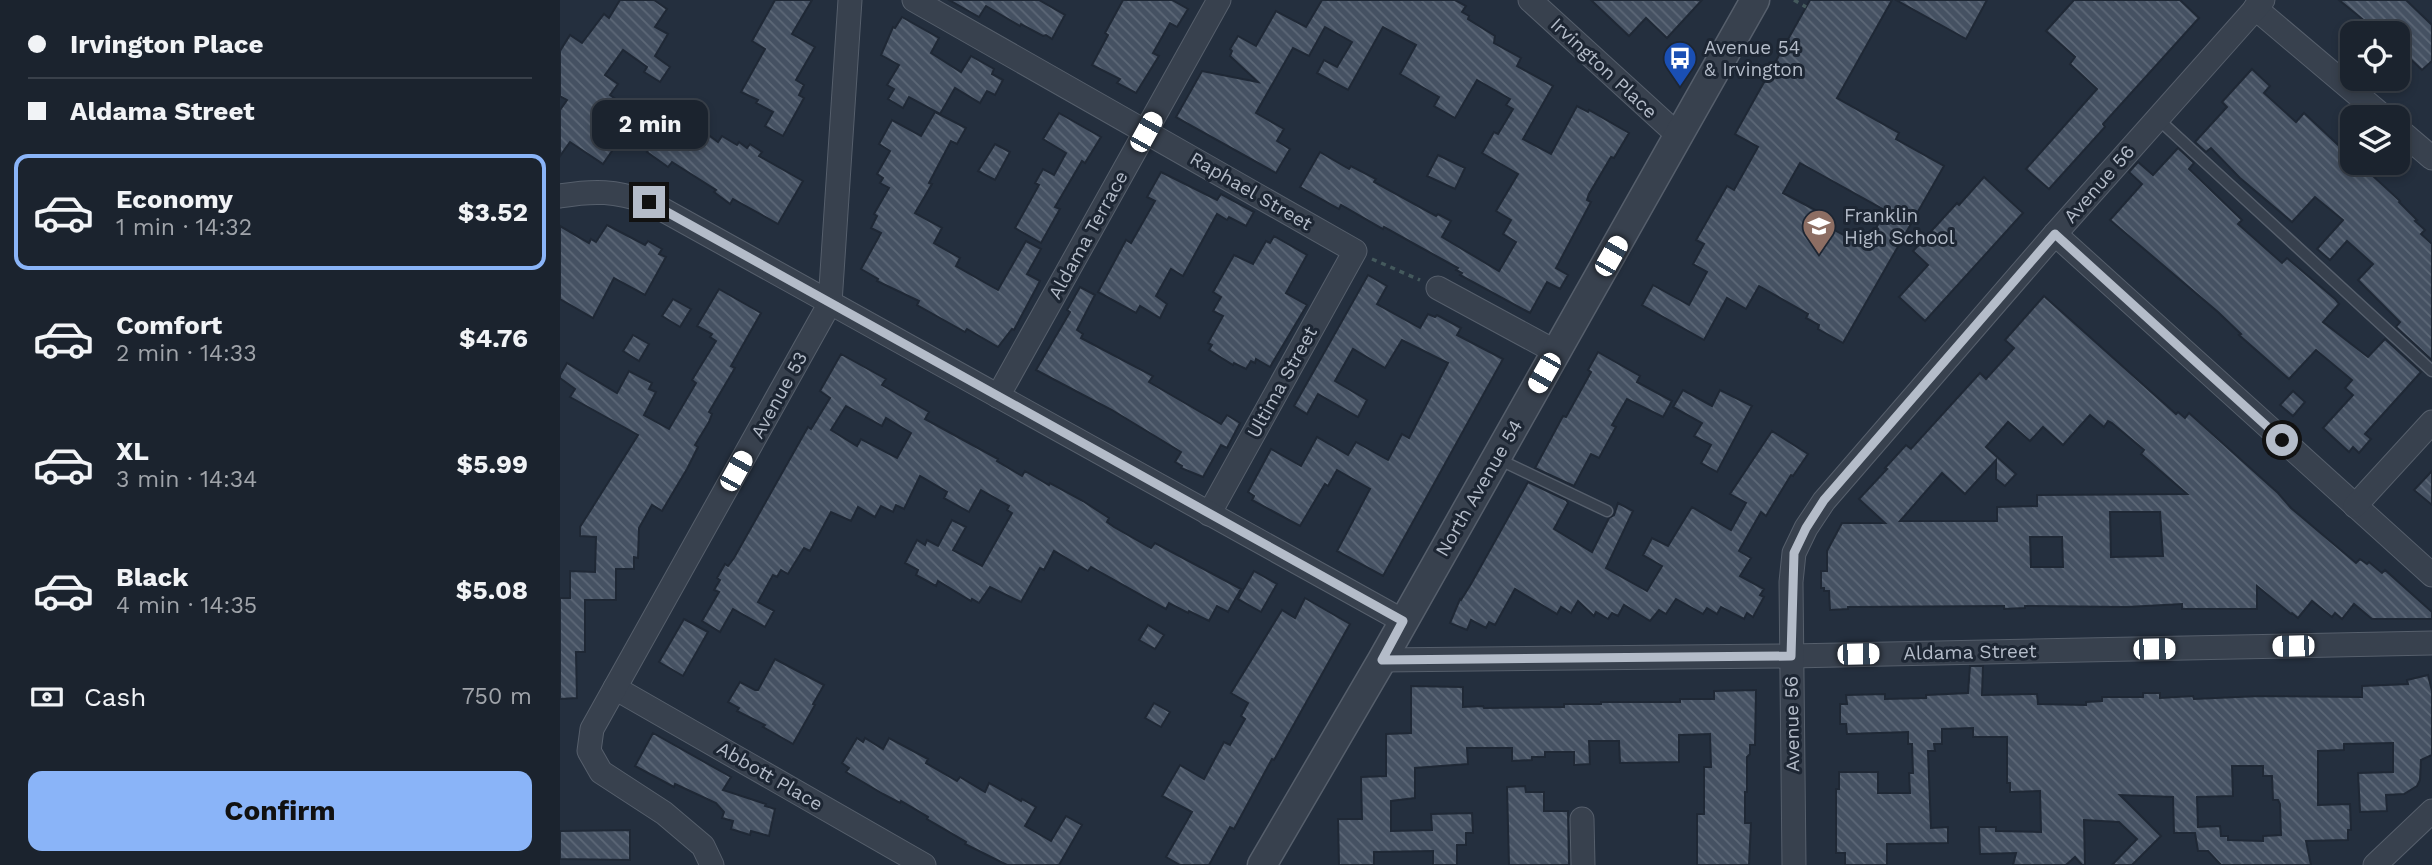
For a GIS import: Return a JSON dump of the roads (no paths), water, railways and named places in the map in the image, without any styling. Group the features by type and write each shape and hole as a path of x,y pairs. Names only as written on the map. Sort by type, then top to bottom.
{"street":[{"name":"Avenue 53","path":"712,865 703,846 664,813 601,772 589,751 592,729 830,303 850,0"},
{"name":"Raphael Street","path":"914,0 1355,251"},
{"name":"Aldama Terrace","path":"998,396 1219,0"},
{"name":"Irvington Place","path":"1530,0 1678,136"},
{"name":"North Avenue 54","path":"1262,865 1382,660 1755,0"},
{"path":"2259,4 2371,105"},
{"name":"Avenue 56","path":"1794,865 1791,656 1794,553 1806,528 1824,500 2259,4"},
{"path":"2410,139 2432,158"},
{"path":"560,196 586,192 620,193 649,202 1403,621"},
{"path":"2055,234 2432,575"},
{"name":"Ultima Street","path":"1209,514 1355,251"},
{"path":"1438,288 1556,352"},
{"path":"2355,506 2432,422"},
{"name":"Aldama Street","path":"1382,660 1791,656 2432,643"},
{"name":"Abbott Place","path":"615,688 924,865"},
{"path":"2375,865 2432,811"},
{"path":"1582,819 1583,865"}],"lane":[{"path":"2157,118 2432,371"},
{"path":"1496,458 1607,511"}],"place":[{"name":"Avenue 54 & Irvington","path":"1680,88"},
{"name":"Franklin High School","path":"1819,256"}]}
